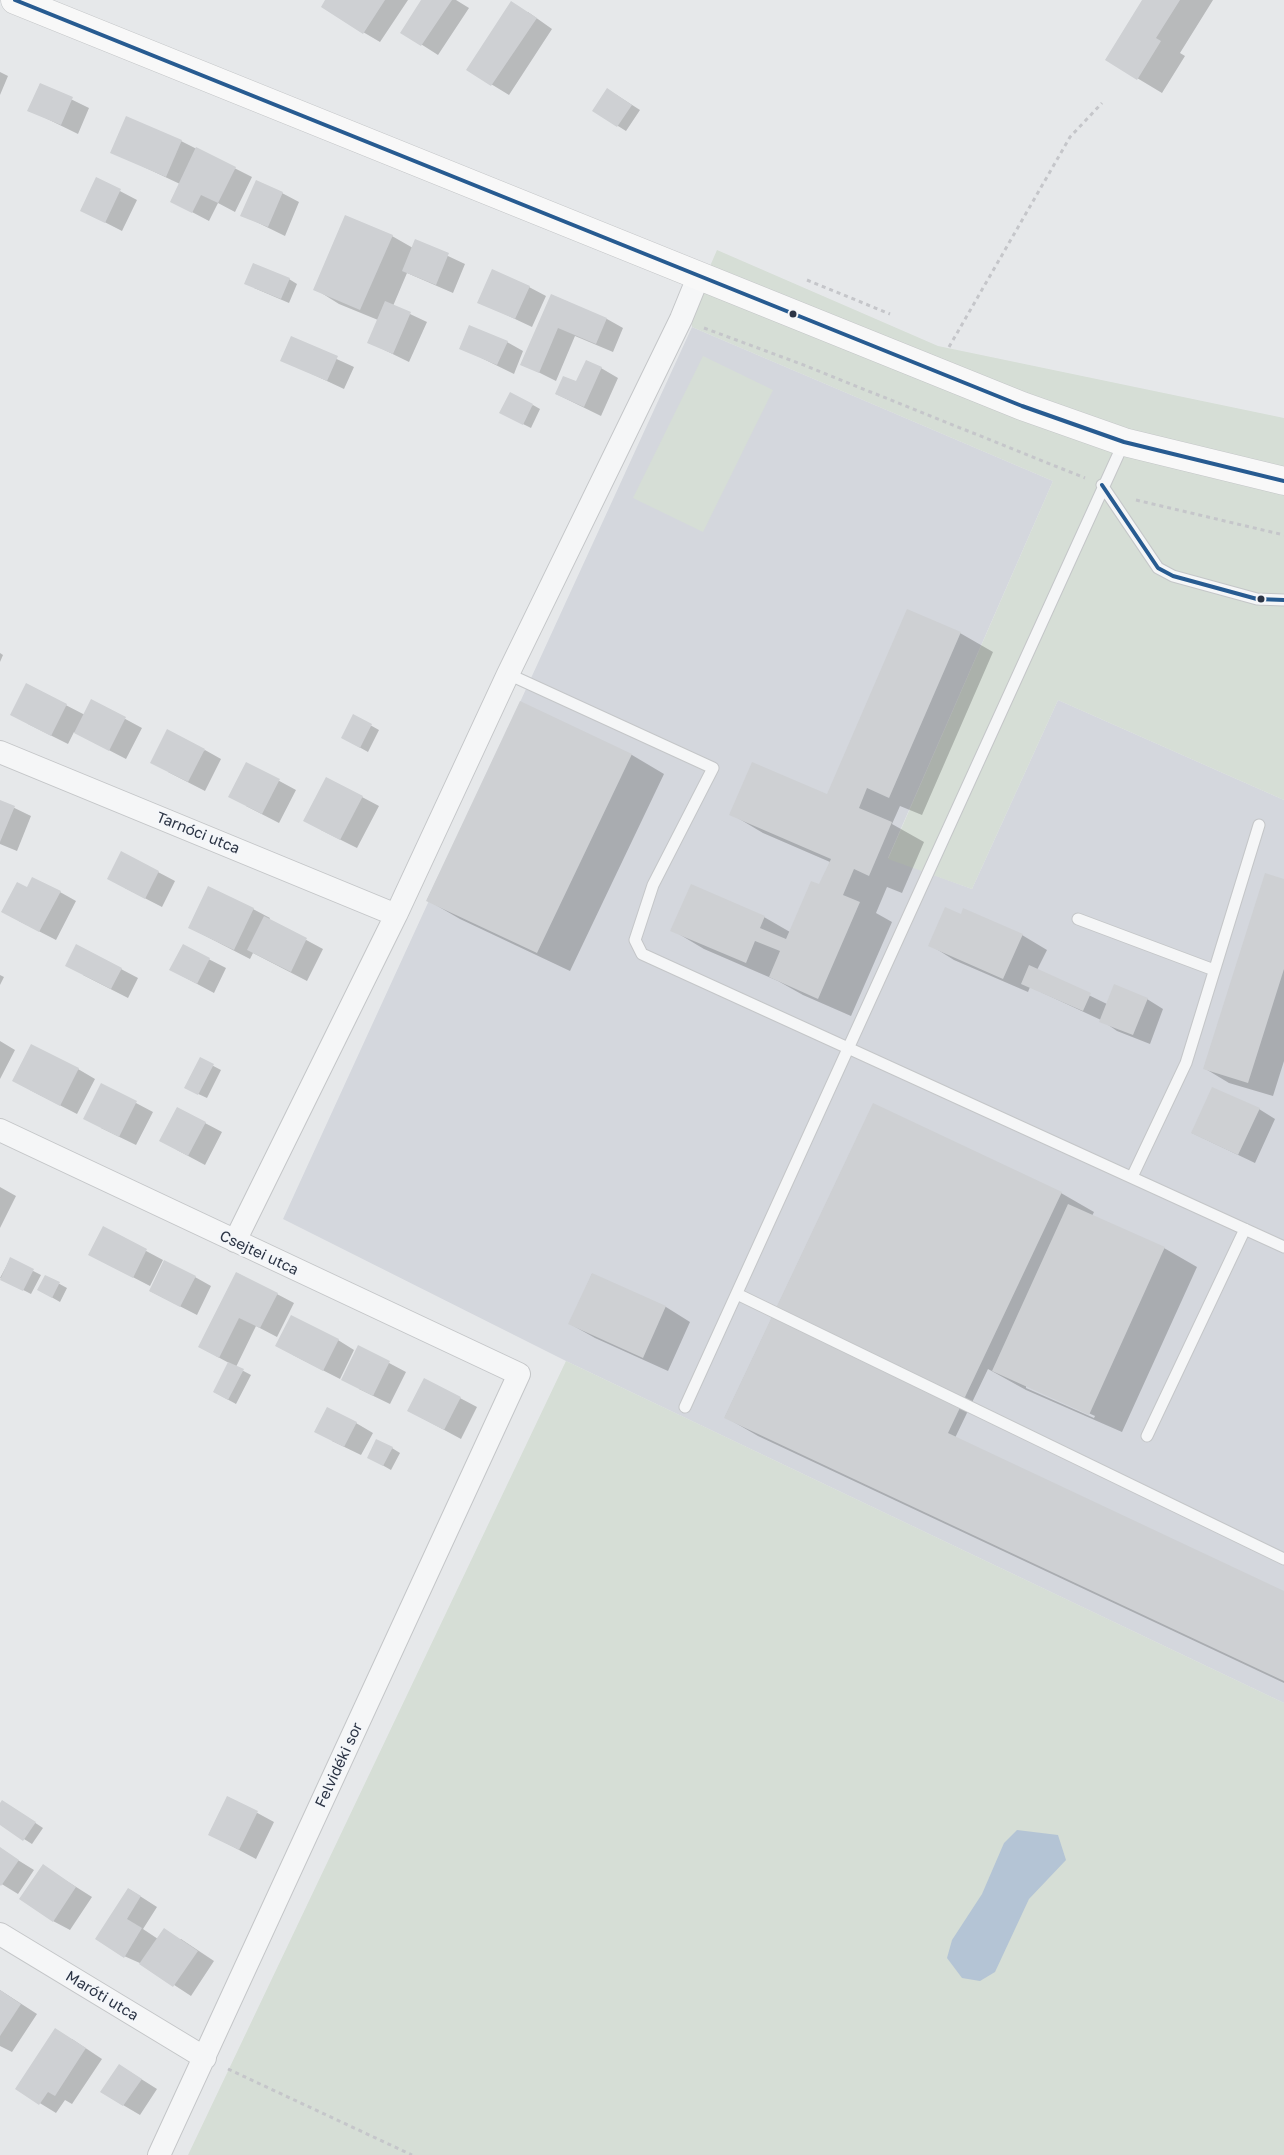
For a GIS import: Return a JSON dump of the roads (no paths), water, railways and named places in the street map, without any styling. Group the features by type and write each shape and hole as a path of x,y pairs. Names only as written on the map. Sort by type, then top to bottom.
{"street":[{"path":"15,0 1022,406 1124,442 1284,482"},
{"path":"235,1242 396,914 508,674 680,319 699,275"},
{"name":"Tarnóci utca","path":"0,752 396,914"},
{"name":"Csejtei utca","path":"0,1130 518,1374"},
{"name":"Felvidéki sor","path":"159,2155 518,1374"},
{"name":"Maróti utca","path":"0,1934 205,2058"}],"lane":[{"path":"685,1407 847,1047 921,891 1102,485 1124,442"},
{"path":"1102,485 1158,568 1173,576 1257,599 1284,600"},
{"path":"508,674 713,768 653,885 635,940 642,954 1284,1247"},
{"path":"1132,1177 1186,1064 1259,825"},
{"path":"1078,919 1214,970"},
{"path":"1147,1436 1245,1229"},
{"path":"737,1294 1284,1559"}],"water":[{"path":"1017,1830 1058,1835 1066,1860 1029,1899 995,1972 980,1981 962,1978 947,1958 952,1940 982,1894 1004,1843"}]}
